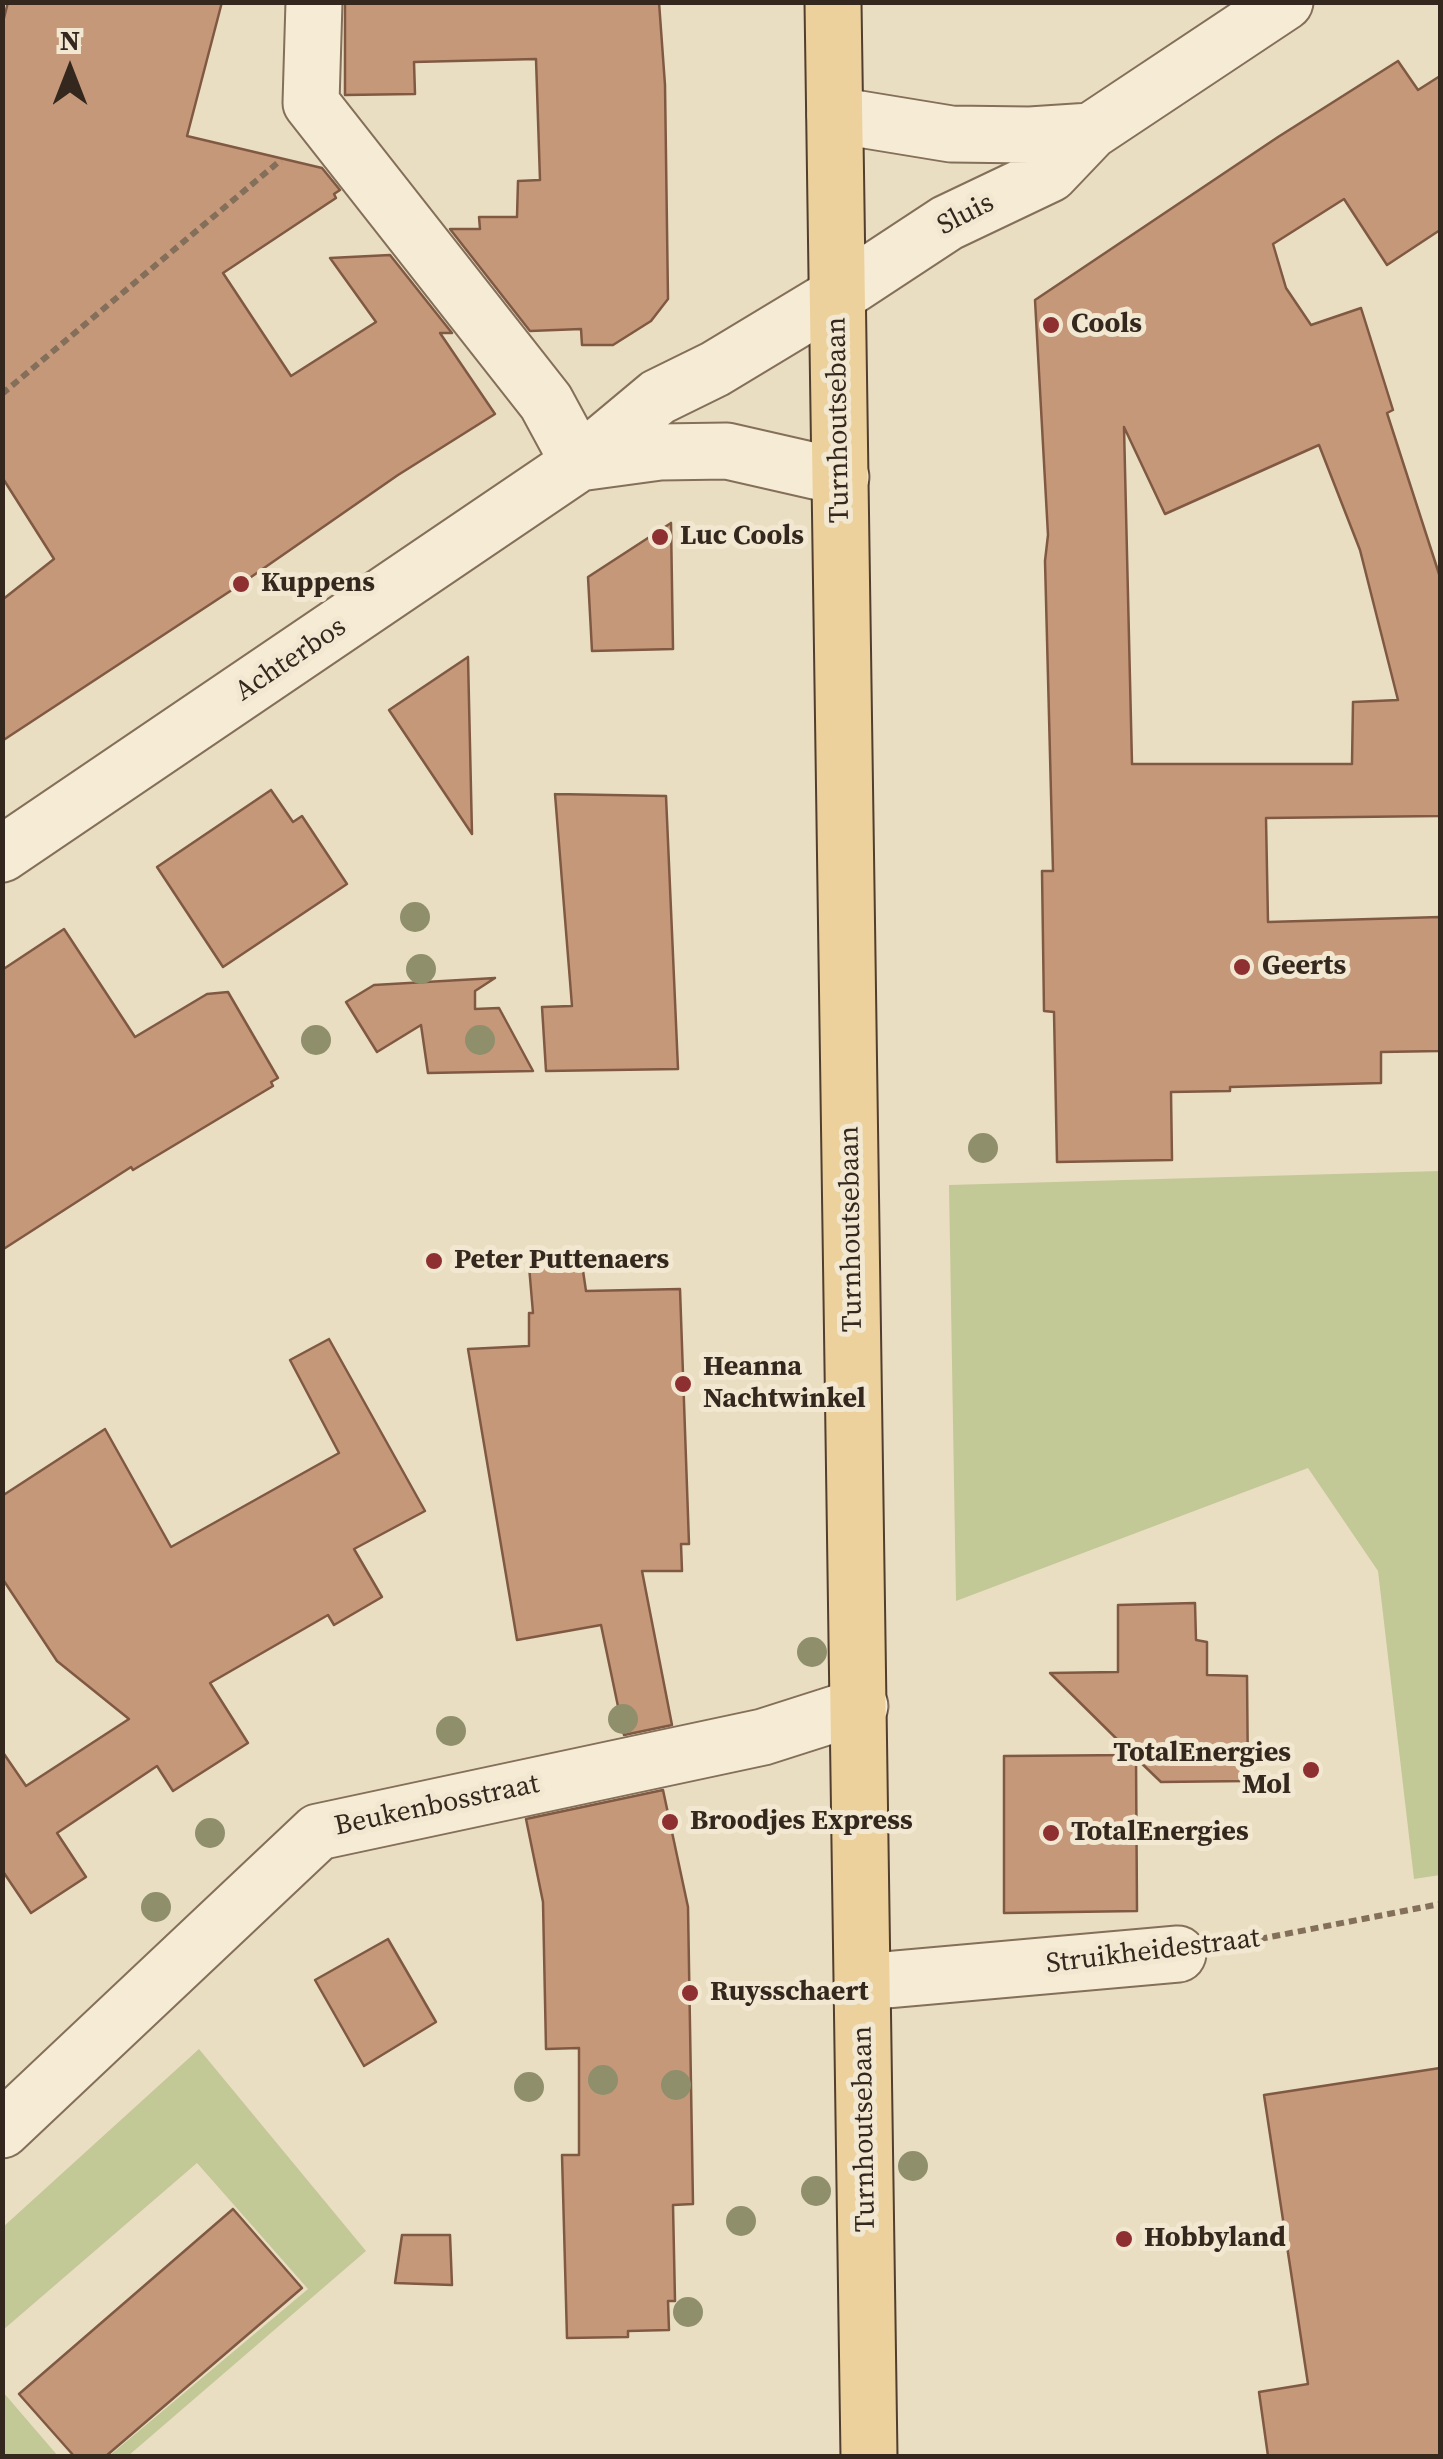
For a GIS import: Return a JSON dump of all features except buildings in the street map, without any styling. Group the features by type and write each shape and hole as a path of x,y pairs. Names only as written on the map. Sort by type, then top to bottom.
{"main road":[{"name":"Turnhoutsebaan","path":"832,2 870,2456"}],"street":[{"path":"314,2 311,103 546,402 578,464"},
{"name":"Sluis","path":"836,296 946,222 1050,174 1091,131 1285,2"},
{"name":"Sluis","path":"834,115 950,134 1091,131"},
{"name":"Achterbos","path":"2,854 578,464 658,397 716,368 836,296"},
{"name":"Achterbos","path":"578,464 660,452 727,451 840,477"},
{"name":"Beukenbosstraat","path":"2,2130 318,1832 763,1738 860,1706"},
{"name":"Struikheidestraat","path":"863,1982 1178,1954"}],"path":[{"path":"2,394 326,122"},
{"name":"Struikheidestraat","path":"1178,1954 1440,1904"}],"green space":[{"path":"1440,1171 1440,1875 1414,1879 1378,1571 1308,1468 956,1601 949,1185"},
{"path":"199,2049 366,2251 128,2456 109,2456 308,2289 197,2163 3,2330 3,2227"},
{"path":"3,2392 58,2456 3,2456"}],"place":[{"name":"Cools","path":"1051,325"},
{"name":"Luc Cools","path":"660,537"},
{"name":"Kuppens","path":"241,584"},
{"name":"Geerts","path":"1242,967"},
{"name":"Peter Puttenaers","path":"434,1261"},
{"name":"Heanna Nachtwinkel","path":"683,1384"},
{"name":"TotalEnergies Mol","path":"1311,1770"},
{"name":"Broodjes Express","path":"670,1822"},
{"name":"TotalEnergies","path":"1051,1833"},
{"name":"Ruysschaert","path":"690,1993"},
{"name":"Hobbyland","path":"1124,2239"}]}
